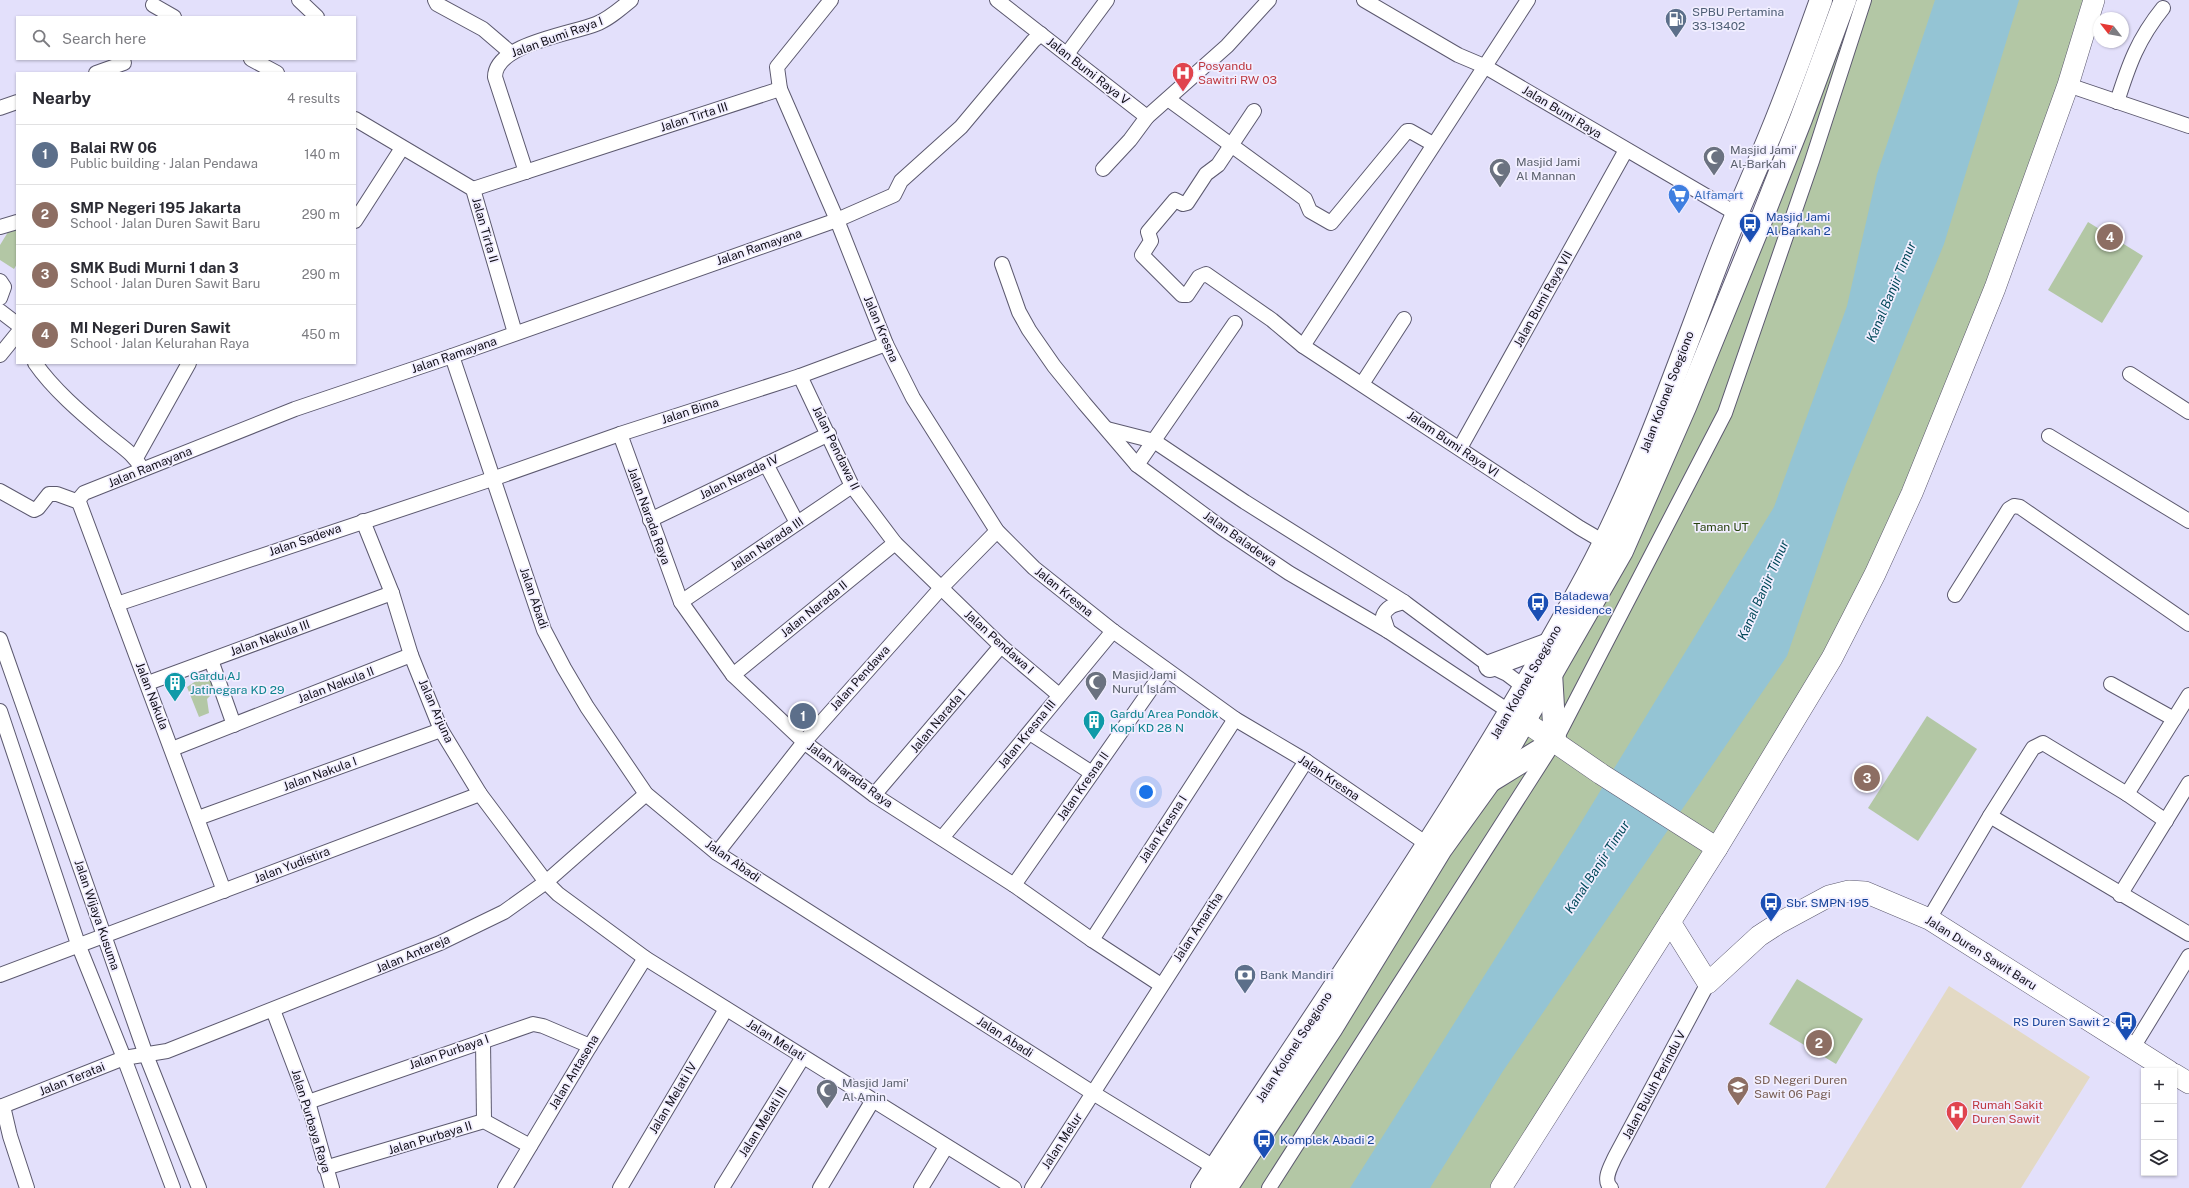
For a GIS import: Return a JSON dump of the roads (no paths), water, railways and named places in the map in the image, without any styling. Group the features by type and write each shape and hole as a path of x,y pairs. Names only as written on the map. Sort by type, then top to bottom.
{"main road":[{"name":"Jalan Kolonel Soegiono","path":"1202,1188 1225,1178 1331,1029 1441,849 1490,781 1518,717 1531,692 1549,644 1604,542 1648,442 1737,214 1796,70 1821,0"},
{"name":"Jalan Kolonel Soegiono","path":"1531,692 1551,672 1622,551 1685,407 1760,223 1801,119 1845,0"},
{"path":"1490,666 1549,644"},
{"path":"1490,781 1557,743 1551,672"},
{"name":"Jalan Kolonel Soegiono","path":"1225,1178 1427,844 1518,717"}],"street":[{"path":"298,0 316,16"},
{"path":"435,0 439,5 483,29 511,53"},
{"name":"Jalan Bumi Raya I","path":"526,172 495,77 497,67 511,53 547,39 595,24 610,17 631,0"},
{"path":"831,0 777,67 780,89 837,220"},
{"path":"997,0 1041,34"},
{"path":"1067,54 1107,0"},
{"path":"1103,169 1130,140 1147,117 1227,46 1269,0"},
{"name":"Jalan Bumi Raya","path":"1364,0 1458,55 1484,66 1737,214 1760,223"},
{"path":"1302,346 1528,0"},
{"path":"1269,1188 1557,743 1725,413 1812,161 1864,0"},
{"path":"1501,1188 1550,1114 1670,922 1714,846 1832,658 1875,574 1912,493 1995,288 2068,85 2094,0"},
{"path":"151,7 172,16"},
{"path":"2117,102 2132,57 2147,28 2163,8"},
{"name":"Jalan Bumi Raya V","path":"837,220 894,195 901,181 961,127 1033,41 1041,34 1147,117"},
{"path":"253,60 275,72"},
{"path":"100,72 124,65"},
{"path":"2068,85 2189,126"},
{"name":"Jalan Tirta III","path":"473,190 780,89"},
{"path":"1168,99 1232,144 1305,199 1310,211 1331,223 1407,131 1410,131 1433,144"},
{"path":"0,108 16,102"},
{"path":"1232,144 1254,111"},
{"name":"Jalan Tirta II","path":"356,120 473,190 515,333"},
{"name":"Jalam Bumi Raya VI","path":"1232,144 1218,165 1206,174 1187,202 1183,204 1175,200 1148,232 1151,241 1142,255 1154,268 1183,295 1188,293 1201,275 1206,274 1272,320 1302,346 1460,448 1580,528 1604,542"},
{"path":"356,219 402,148"},
{"name":"Jalan Bumi Raya VII","path":"1460,448 1626,150"},
{"name":"Jalan Ramayana","path":"79,502 79,499 84,493 139,464 452,356 837,220"},
{"name":"Jalan Kresna","path":"837,220 886,344 913,398 997,530 1034,568 1113,631 1235,719 1306,761 1427,844"},
{"path":"0,227 16,222"},
{"name":"Jalan Baladewa","path":"1002,264 1019,312 1029,330 1054,366 1137,465 1222,528 1289,573 1388,631 1518,717"},
{"path":"0,280 4,290 0,298"},
{"path":"0,311 16,323"},
{"path":"1362,384 1404,319"},
{"path":"1137,465 1235,323"},
{"path":"0,355 16,335"},
{"name":"Jalan Bima","path":"494,478 620,434 800,376 886,344"},
{"name":"Jalan Abadi","path":"452,356 544,630 587,707 646,794 718,853 1225,1178"},
{"path":"36,364 62,393 139,464 189,364"},
{"path":"2130,374 2189,412"},
{"name":"Jalan Pendawa II","path":"800,376 829,434 852,486 895,542 941,588"},
{"path":"1107,429 1154,441 1245,502 1404,602 1490,666 1531,692"},
{"name":"Jalan Narada Raya","path":"620,434 681,602 733,675 804,742 874,795 1014,885 1092,940 1161,985"},
{"name":"Jalan Narada IV","path":"650,520 829,434"},
{"path":"2049,436 2189,521"},
{"path":"766,464 796,523"},
{"name":"Jalan Sadewa","path":"117,604 363,520 494,478"},
{"name":"Jalan Narada III","path":"681,602 852,486"},
{"path":"0,491 32,510 37,509 49,494 58,494 79,502"},
{"name":"Jalan Nakula","path":"79,502 148,683 224,891"},
{"path":"1955,595 2009,509 2014,506 2020,507 2189,624"},
{"name":"Jalan Arjuna","path":"363,520 392,594 411,655 441,730 480,794 546,882"},
{"name":"Jalan Pendawa","path":"718,853 804,742 941,588 997,530"},
{"name":"Jalan Narada II","path":"733,675 895,542"},
{"name":"Jalan Pendawa I","path":"941,588 1001,646 1059,695"},
{"name":"Jalan Nakula III","path":"148,683 392,594"},
{"path":"1388,631 1382,616 1385,610 1390,606 1404,602"},
{"name":"Jalan Kresna III","path":"942,838 1113,631"},
{"name":"Jalan Wijaya Kusuma","path":"0,639 146,1055 199,1188"},
{"name":"Jalan Narada I","path":"874,795 1001,646"},
{"name":"Jalan Nakula II","path":"172,749 411,655"},
{"path":"211,660 234,725"},
{"name":"Jalan Kresna II","path":"1014,885 1165,668"},
{"path":"2111,684 2174,719"},
{"path":"2128,794 2189,694"},
{"path":"0,711 78,944 124,1058 172,1188"},
{"path":"1518,717 1601,774 1714,846"},
{"name":"Jalan Kresna I","path":"1092,940 1235,719"},
{"name":"Jalan Nakula I","path":"198,818 441,730"},
{"path":"1030,733 1092,773"},
{"path":"1929,919 1990,816 2033,748 2043,743 2128,794 2166,821"},
{"name":"Jalan Amartha","path":"1093,1093 1306,761"},
{"path":"2120,895 2189,783"},
{"name":"Jalan Yudistira","path":"0,975 78,944 224,891 480,794"},
{"name":"Jalan Antareja","path":"146,1055 166,1051 273,1010 440,943 504,912 546,882 646,794"},
{"path":"1990,816 2120,895 2189,934"},
{"name":"Jalan Melati","path":"546,882 558,894 645,958 1014,1188"},
{"name":"Jalan Duren Sawit Baru","path":"1708,983 1759,936 1829,896 1849,891 1865,892 1929,919 2164,1068"},
{"path":"1670,922 1708,983"},
{"path":"2132,1049 2189,956"},
{"name":"Jalan Antasena","path":"505,1188 590,1046 645,958"},
{"name":"Jalan Buluh Perindu V","path":"1611,1188 1607,1184 1607,1179 1615,1157 1708,983"},
{"name":"Jalan Melati IV","path":"620,1188 726,1009"},
{"name":"Jalan Purbaya Raya","path":"273,1010 308,1102 332,1188"},
{"name":"Jalan Purbaya I","path":"308,1102 533,1024 543,1026 590,1046"},
{"path":"483,1041 484,1121"},
{"name":"Jalan Teratai","path":"1,1107 124,1058 146,1055"},
{"name":"Jalan Melati III","path":"722,1188 804,1057"},
{"path":"2177,1076 2189,1083"},
{"name":"Jalan Melur","path":"1032,1188 1093,1093"},
{"path":"820,1188 873,1100"},
{"path":"1,1107 27,1188"},
{"name":"Jalan Purbaya II","path":"326,1168 484,1121 530,1146"},
{"path":"920,1188 946,1147"}],"water":[{"name":"Kanal Banjir Timur","path":"1935,0 2019,0 1944,244 1846,484 1787,656 1503,1071 1430,1188 1350,1188 1577,829 1774,507 1847,306 1877,174"}],"place":[{"name":"SPBU Pertamina 33-13402","path":"1676,38"},
{"name":"Posyandu Sawitri RW 03","path":"1183,92"},
{"name":"Masjid Jami' Al-Barkah","path":"1714,176"},
{"name":"Masjid Jami Al Mannan","path":"1500,188"},
{"name":"Alfamart","path":"1679,214"},
{"name":"MI Negeri Duren Sawit","path":"2110,237"},
{"name":"Masjid Jami Al Barkah 2","path":"1750,244"},
{"name":"Baladewa Residence","path":"1538,622"},
{"name":"Gardu AJ Jatinegara KD 29","path":"175,702"},
{"name":"Masjid Jami Nurul Islam","path":"1096,702"},
{"name":"Balai RW 06","path":"803,716"},
{"name":"Gardu Area Pondok Kopi KD 28 N","path":"1094,740"},
{"name":"SMK Budi Murni 1 dan 3","path":"1867,778"},
{"name":"Sbr. SMPN 195","path":"1771,922"},
{"name":"Bank Mandiri","path":"1245,994"},
{"name":"RS Duren Sawit 2","path":"2126,1042"},
{"name":"SMP Negeri 195 Jakarta","path":"1819,1043"},
{"name":"SD Negeri Duren Sawit 06 Pagi","path":"1738,1106"},
{"name":"Masjid Jami' Al Amin","path":"827,1110"},
{"name":"Rumah Sakit Duren Sawit","path":"1957,1132"},
{"name":"Komplek Abadi 2","path":"1264,1160"}],"park label":[{"name":"Taman UT","path":"1721,527"}]}
